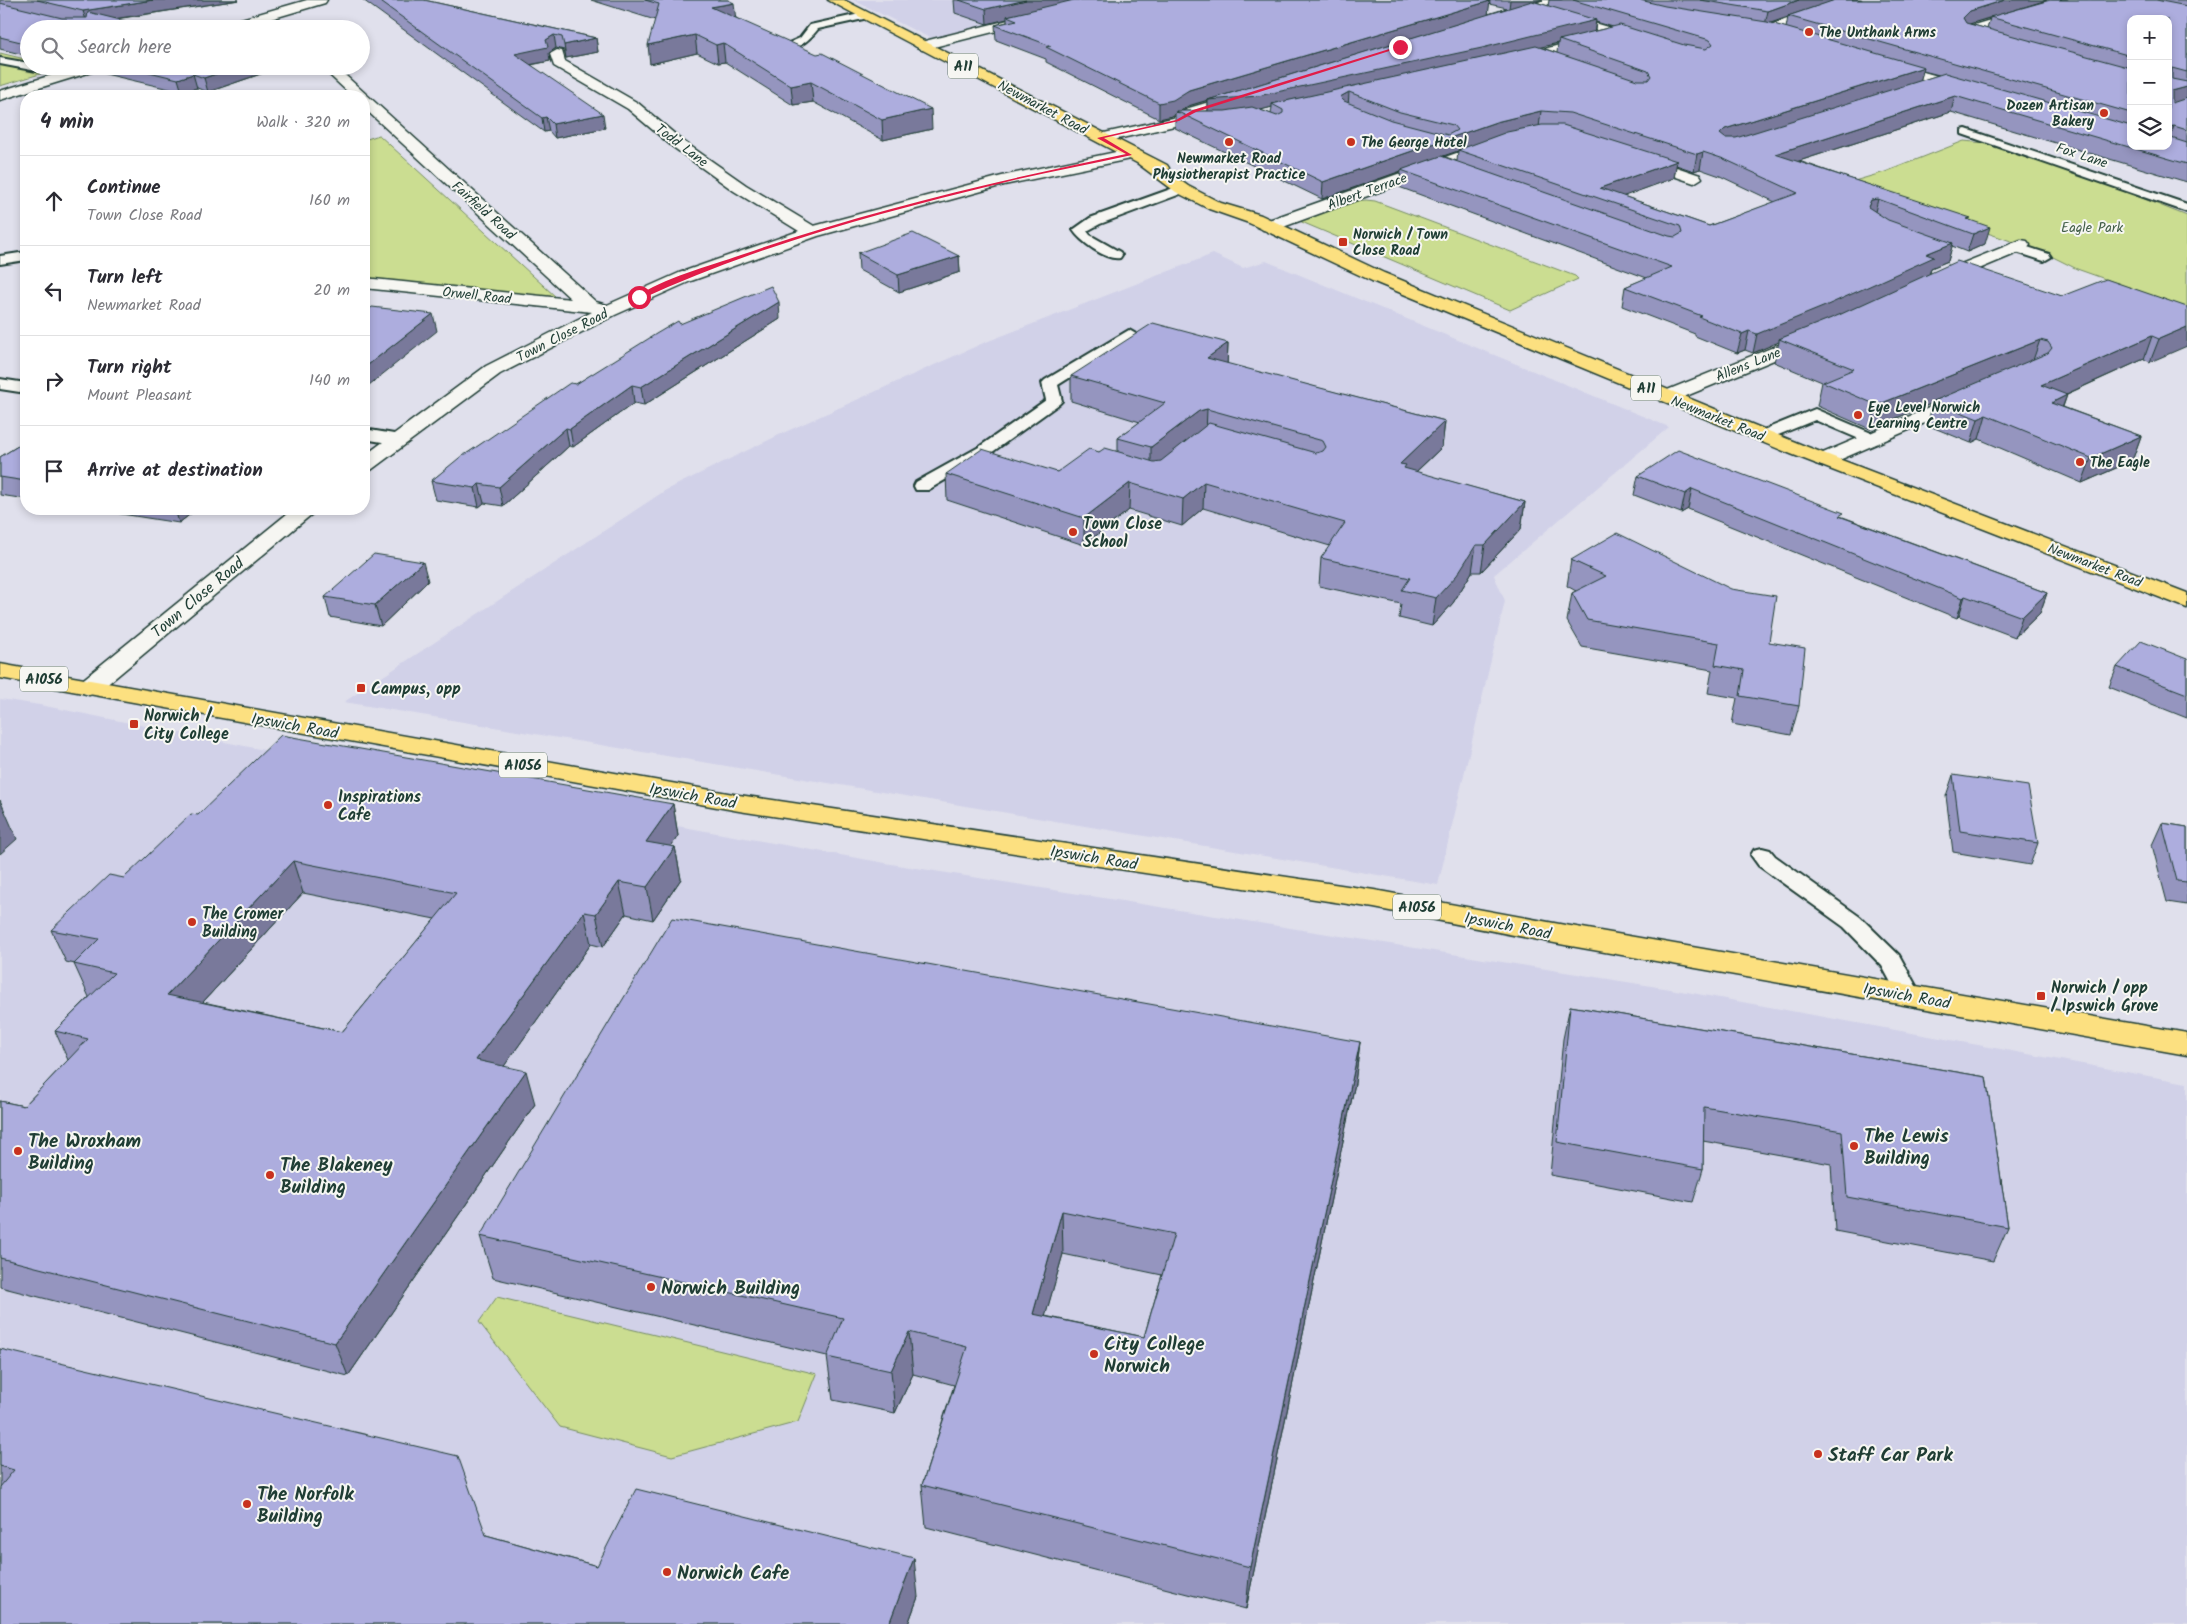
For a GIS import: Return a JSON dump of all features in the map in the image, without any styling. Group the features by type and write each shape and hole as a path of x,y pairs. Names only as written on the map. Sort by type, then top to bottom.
{"main road":[{"name":"Newmarket Road","path":"834,0 1012,90 1137,158 1236,200 1262,223"},
{"name":"Newmarket Road","path":"1137,158 1182,189 1215,206 1262,223 1378,277 1762,436 2187,600"},
{"name":"Ipswich Road","path":"0,671 739,803 1374,899 2187,1044"}],"street":[{"path":"253,20 321,0"},
{"path":"1498,15 1555,0"},
{"path":"1766,31 1855,0"},
{"path":"1987,39 1968,33 1972,30 2053,6 2062,0"},
{"path":"1503,64 1620,36 1529,8"},
{"path":"922,46 1048,14"},
{"path":"267,16 274,20"},
{"path":"1748,28 1792,38"},
{"name":"Todd Lane","path":"557,54 559,63 633,106 701,160 812,232"},
{"path":"1536,56 1562,64"},
{"path":"1867,60 1978,92"},
{"path":"0,96 65,75"},
{"path":"337,75 353,90"},
{"path":"1914,91 1942,82"},
{"path":"1178,120 1194,111 1258,91"},
{"name":"Fairfield Road","path":"370,105 590,306 609,311"},
{"path":"1100,138 1178,120 1213,120"},
{"name":"Albert Terrace","path":"1262,223 1439,166 1507,141"},
{"path":"1628,156 1694,178"},
{"name":"Town Close Road","path":"370,462 493,370 609,311 684,277 812,232 1002,181 1137,158"},
{"path":"1923,286 2018,246"},
{"path":"1949,254 1975,263"},
{"name":"Orwell Road","path":"370,284 590,306"},
{"name":"Allens Lane","path":"1667,397 1826,332"},
{"path":"1823,460 1870,438 1979,393"},
{"name":"Town Close Road","path":"89,687 299,515"}],"lane":[{"path":"780,49 794,46 804,40 814,27 864,16"},
{"path":"1,60 20,64"},
{"name":"Fox Lane","path":"1966,132 2187,208"},
{"path":"1439,166 1457,172"},
{"path":"1116,255 1085,238 1080,230 1095,221 1182,189"},
{"path":"2018,246 2044,257"},
{"path":"0,260 20,257"},
{"path":"922,486 985,450 1054,401 1050,383 1129,334"},
{"path":"0,384 20,387"},
{"path":"1762,436 1816,414 1870,438"},
{"path":"370,435 400,440"},
{"path":"1762,854 1766,861 1852,922 1891,961 1909,995"}],"shaded area":[{"path":"853,0 1067,0 1080,4 930,38"},
{"name":"Town Close School","path":"1213,254 1243,268 1266,261 1669,427 1494,575 1505,601 1438,885 344,702 666,490 783,433 981,344"},
{"name":"City College Norwich","path":"0,699 40,705 374,772 891,864 1670,989 2187,1083 2187,1624 0,1624"}],"green space":[{"path":"0,53 20,58 20,75 37,75 0,86"},
{"path":"379,135 556,297 547,298 370,279 370,138"},
{"name":"Eagle Park","path":"1964,141 1984,143 2109,185 2187,216 2187,308 2077,269 2043,252 1844,184 1885,172"},
{"path":"1355,201 1375,201 1575,276 1578,279 1510,310 1297,220"},
{"path":"497,1297 817,1374 798,1422 672,1456 560,1427 479,1322"}],"building":[{"path":"37,0 153,0 83,11"},
{"path":"378,0 424,0 596,38 564,45 562,37 554,35 546,40 548,47 515,54 603,114 553,124 546,117 542,118"},
{"path":"645,0 728,0 734,3 711,7 817,54 822,53 931,109 882,120 811,82 791,86 723,43 716,45 695,35 648,45 659,4"},
{"path":"959,0 1026,0 986,9"},
{"path":"1074,0 1490,1 1189,90 1173,100 1159,103 1046,47 1051,46 995,25 1017,20 1007,16"},
{"path":"1573,0 1640,0 1665,6 1767,22 1924,67 1725,129 1720,134 1725,138 1736,138 1945,73 2127,125 2127,146 1955,96 1775,154 1971,218 1967,219 1990,227 1973,234 1878,199 1871,200 1868,207 1888,220 1953,243 1926,254 1934,257 1823,307 1757,334 1749,331 1742,334 1699,317 1702,316 1625,287 1672,267 1401,170 1441,156 1669,236 1675,237 1682,233 1680,226 1458,150 1507,132 1542,125 1563,125 1677,161 1600,188 1709,226 1798,193 1724,159 1703,152 1697,154 1570,113 1541,111 1496,122 1323,182 1176,111 1225,111 1252,107 1277,116 1283,113 1283,110 1272,104 1536,46 1637,80 1648,80 1651,76 1648,71 1559,40 1620,25 1684,45 1706,49 1713,44 1710,40","holes":["1349,92 1400,112 1453,125 1457,130 1448,135 1391,120 1344,101 1340,97"]},
{"path":"1700,0 1799,0 1768,11"},
{"path":"1835,0 2005,0 1970,11 1963,18 1966,23 2127,67 2127,112 1788,16"},
{"path":"2050,0 2156,0 2187,6 2187,72 2172,68 2172,15 2127,15 2127,55 1990,17"},
{"path":"1532,1 1596,20 1482,48 1258,96 1208,100"},
{"path":"0,3 62,18 87,18 88,12 120,20 20,20 20,42 0,37"},
{"path":"162,75 190,75 178,79"},
{"path":"196,75 213,75 204,78"},
{"path":"2172,79 2187,82 2187,87 2172,91"},
{"path":"2187,98 2187,130 2172,126 2172,103"},
{"path":"2172,138 2187,143 2187,164 2139,150 2172,150"},
{"path":"913,233 959,256 898,275 858,253"},
{"path":"1957,261 2062,296 2106,279 2187,307 2187,327 2159,339 2152,336 2041,385 2067,395 2051,403 2141,436 2091,458 1986,415 1978,419 1934,401 2048,353 2052,348 2048,342 2040,340 1877,405 1823,382 1854,369 1779,339 1839,315"},
{"path":"771,286 779,302 641,387 632,385 570,429 566,428 499,487 479,484 475,488 431,481 464,454 570,383 576,384 678,321 680,324"},
{"path":"372,307 433,314 370,363 370,309"},
{"path":"1153,323 1228,343 1207,358 1445,421 1400,464 1406,465 1404,468 1525,502 1485,545 1476,545 1457,575 1436,598 1402,590 1410,578 1321,558 1345,523 1204,482 1183,499 1130,483 1084,518 946,474 982,449 1057,472 1089,449 1099,452 1105,448 1154,462 1161,461 1209,423 1316,453 1323,451 1326,447 1323,441 1207,409 1199,411 1151,447 1118,438 1165,403 1071,376"},
{"path":"20,445 20,480 0,477 0,457"},
{"path":"1678,450 1844,513 1839,516 2047,593 2022,617 1965,596 1963,598 1692,489 1685,494 1638,476"},
{"path":"1617,533 1731,589 1776,596 1769,642 1805,648 1799,706 1740,696 1744,670 1715,665 1719,643 1587,620 1572,593 1606,576 1571,560"},
{"path":"374,554 423,562 375,605 325,597"},
{"path":"2141,641 2187,659 2187,694 2117,667"},
{"path":"281,735 673,804 646,842 675,847 647,887 619,882 596,914 584,912 476,1060 526,1071 335,1343 0,1258 0,1101 24,1106 88,1039 55,1031 114,973 74,964 99,939 51,930 109,875 124,878 191,814 198,815","holes":["293,861 456,893 342,1032 167,995"]},
{"path":"1953,775 2028,786 2038,843 1960,831"},
{"path":"2162,823 2187,827 2187,882 2177,881"},
{"name":"Norwich Building","path":"672,918 1360,1042 1250,1567 922,1485 967,1347 909,1332 891,1371 827,1357 843,1318 480,1236","holes":["1062,1211 1174,1234 1144,1337 1033,1314"]},
{"name":"The Lewis Building","path":"1570,1006 1986,1077 2008,1227 1847,1197 1842,1131 1704,1107 1703,1169 1557,1142"},
{"name":"The Norfolk Building","path":"0,1349 458,1456 486,1535 597,1566 636,1489 914,1558 889,1624 0,1624 0,1487 14,1470 0,1466"}],"place":[{"name":"The Unthank Arms","path":"1809,32"},
{"name":"Dozen Artisan Bakery","path":"2104,113"},
{"name":"Newmarket Road Physiotherapist Practice","path":"1229,142"},
{"name":"The George Hotel","path":"1351,142"},
{"name":"Norwich / Town Close Road","path":"1343,242"},
{"name":"Eye Level Norwich Learning Centre","path":"1858,415"},
{"name":"The Eagle","path":"2080,462"},
{"name":"Town Close School","path":"1073,532"},
{"name":"Campus, opp","path":"361,688"},
{"name":"Norwich / City College","path":"134,724"},
{"name":"Inspirations Cafe","path":"328,805"},
{"name":"The Cromer Building","path":"192,922"},
{"name":"Norwich / opp / Ipswich Grove","path":"2041,996"},
{"name":"The Lewis Building","path":"1854,1146"},
{"name":"The Wroxham Building","path":"18,1151"},
{"name":"The Blakeney Building","path":"270,1175"},
{"name":"Norwich Building","path":"651,1287"},
{"name":"City College Norwich","path":"1094,1354"},
{"name":"Staff Car Park","path":"1818,1454"},
{"name":"The Norfolk Building","path":"247,1504"},
{"name":"Norwich Cafe","path":"667,1572"}],"route":[{"path":"639,297 684,277 812,232 1002,181 1130,154 1100,138 1166,124 1194,111 1400,47"}]}
